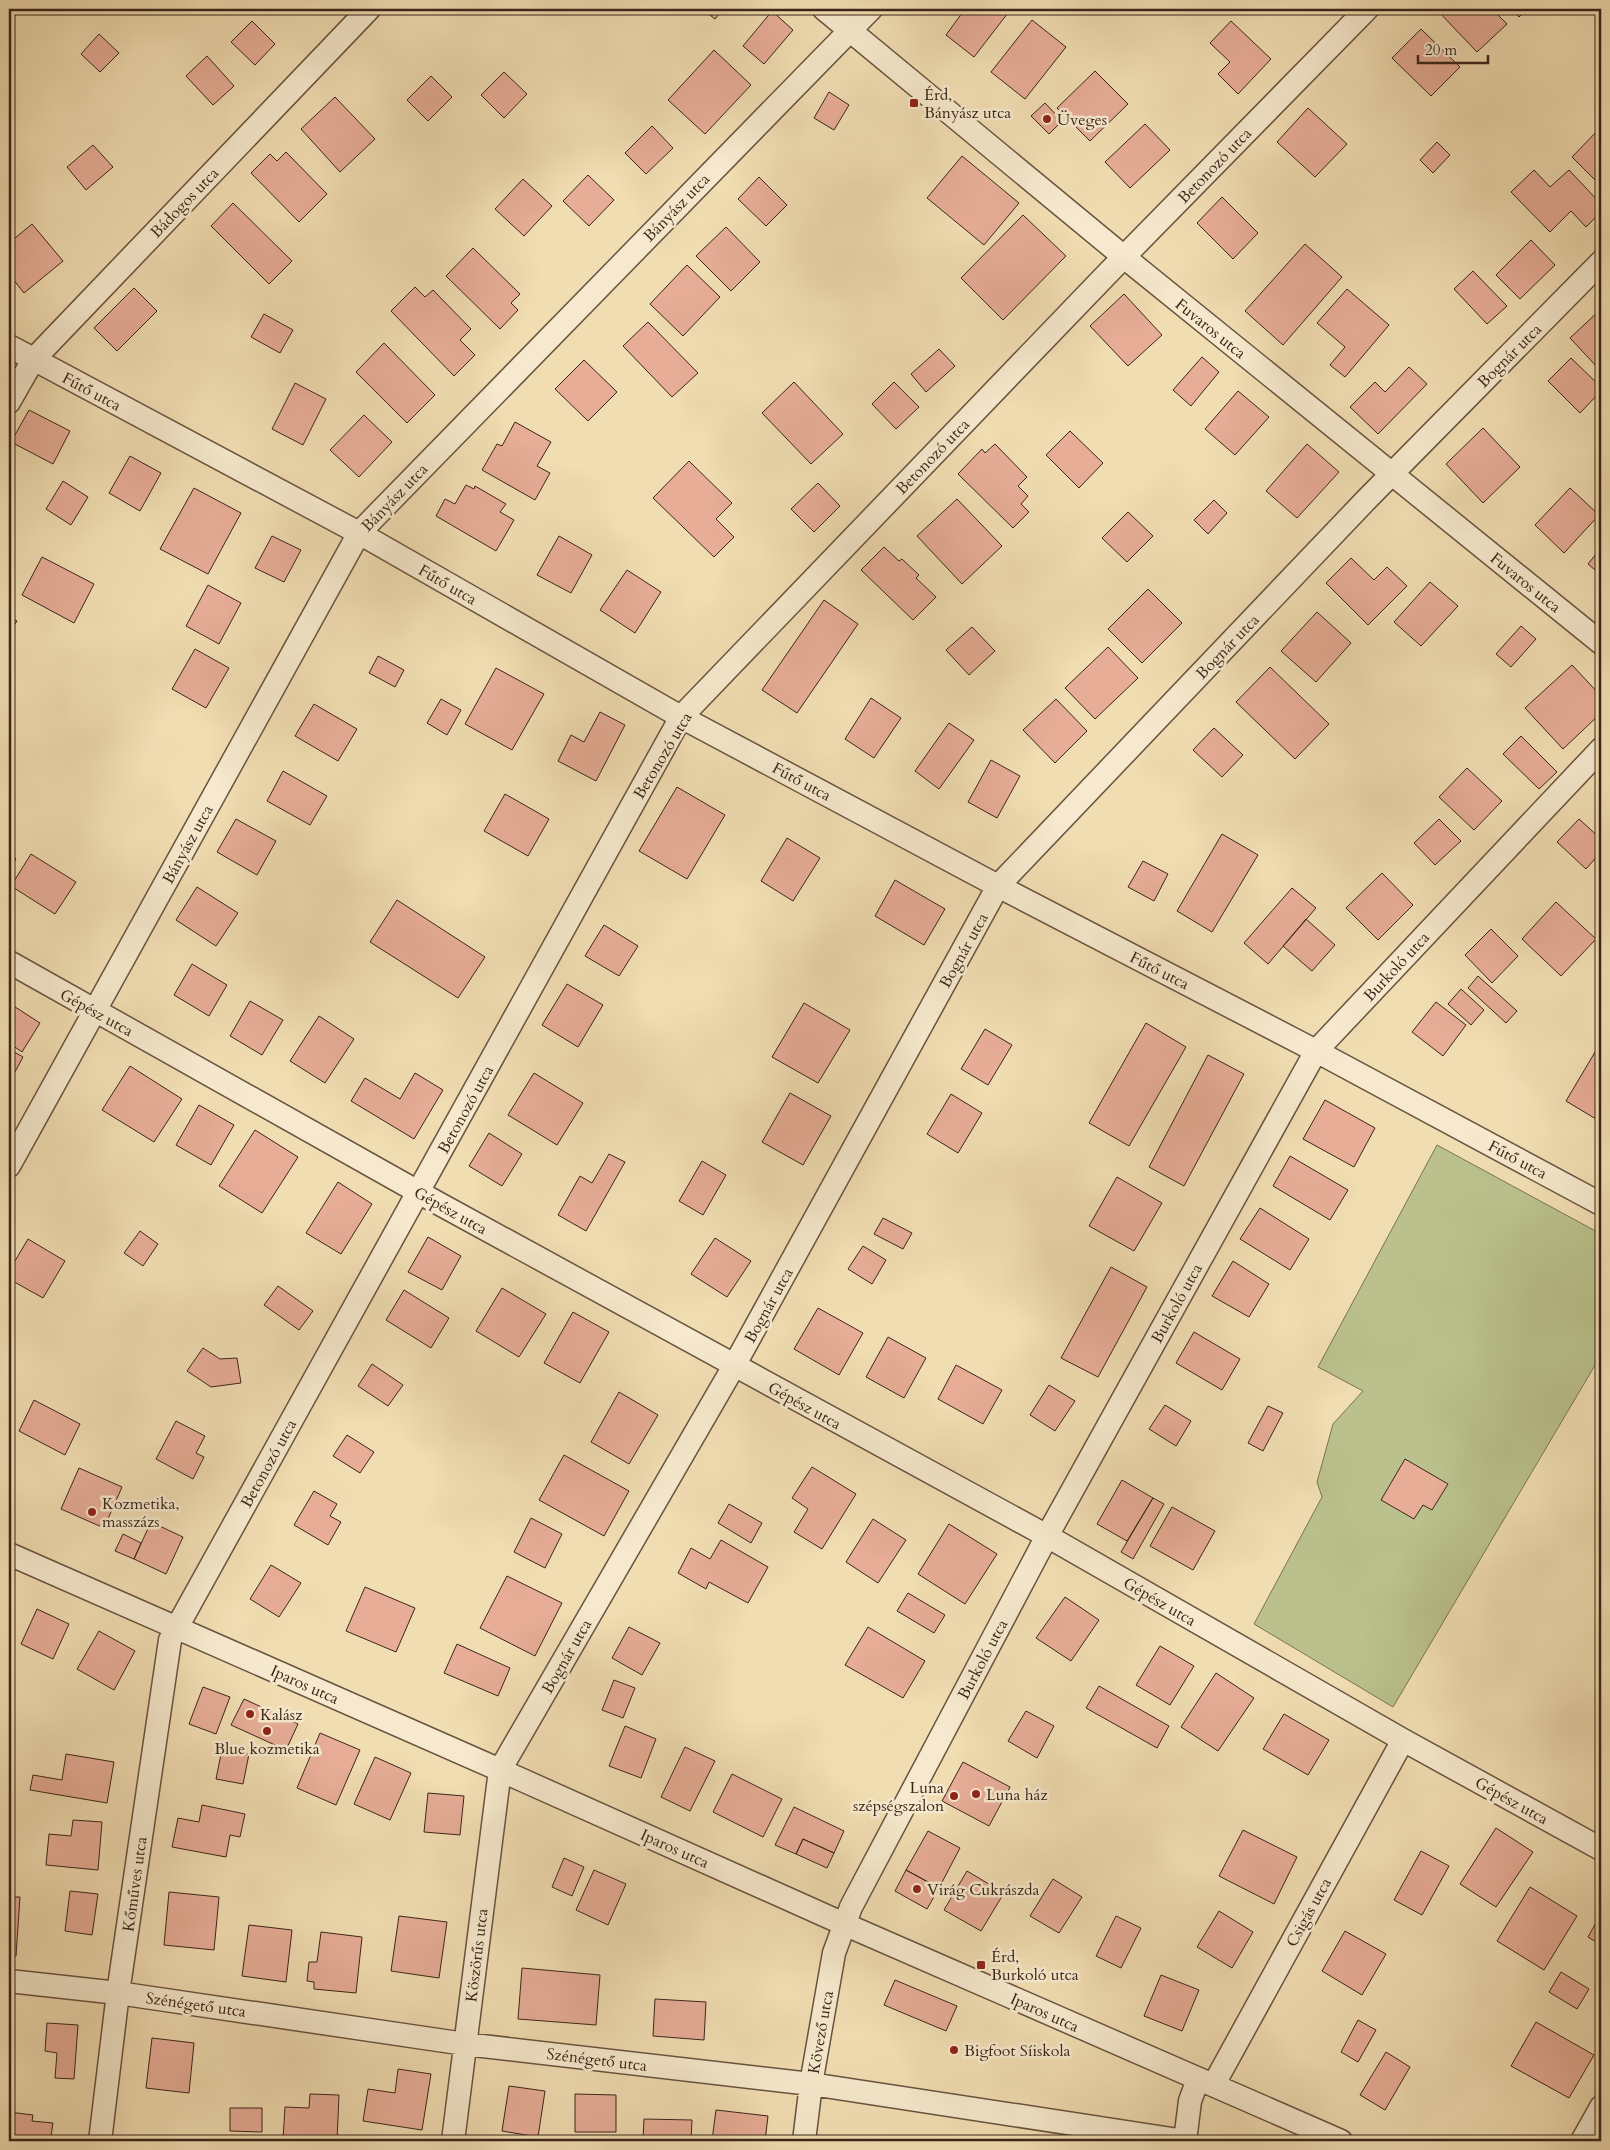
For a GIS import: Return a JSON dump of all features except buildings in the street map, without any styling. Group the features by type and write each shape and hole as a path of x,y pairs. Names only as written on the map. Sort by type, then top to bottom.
{"street":[{"name":"Bádogos utca","path":"9,402 33,360 369,9"},
{"name":"Fuvaros utca","path":"824,9 1124,257 1601,643"},
{"name":"Bányász utca","path":"9,1166 359,532 849,29 871,9"},
{"name":"Betonozó utca","path":"177,1628 681,717 1124,257 1367,9"},
{"name":"Bognár utca","path":"500,1770 734,1366 998,886 1392,474 1601,262"},
{"name":"Fűtő utca","path":"9,346 359,532 681,717 998,886 1316,1051 1601,1204"},
{"name":"Burkoló utca","path":"844,1924 860,1889 1047,1536 1316,1051 1601,750"},
{"name":"Gépész utca","path":"9,962 419,1192 1047,1536 1403,1740 1601,1849"},
{"name":"Iparos utca","path":"9,1554 844,1924 1342,2141"},
{"name":"Kőműves utca","path":"100,2141 118,1993 167,1653 170,1640 177,1628"},
{"name":"Csigás utca","path":"1185,2141 1190,2101 1206,2081 1403,1740"},
{"name":"Köszörűs utca","path":"453,2141 500,1770"},
{"name":"Kövező utca","path":"804,2141 811,2084 834,1953 844,1924"},
{"name":"Szénégető utca","path":"9,1981 118,1993 465,2044 811,2084 1185,2141"},
{"path":"1582,2141 1601,2107"}],"green space":[{"path":"1437,1145 1601,1234 1601,1355 1393,1707 1254,1624 1322,1497 1317,1482 1333,1424 1363,1391 1318,1367"}],"place":[{"name":"Érd, Bányász utca","path":"914,103"},
{"name":"Üveges","path":"1047,119"},
{"name":"Kozmetika, masszázs","path":"92,1512"},
{"name":"Kalász","path":"250,1714"},
{"name":"Blue kozmetika","path":"267,1731"},
{"name":"Luna ház","path":"976,1794"},
{"name":"Luna szépségszalon","path":"954,1796"},
{"name":"Virág Cukrászda","path":"917,1889"},
{"name":"Érd, Burkoló utca","path":"981,1965"},
{"name":"Bigfoot Síiskola","path":"954,2050"}]}
